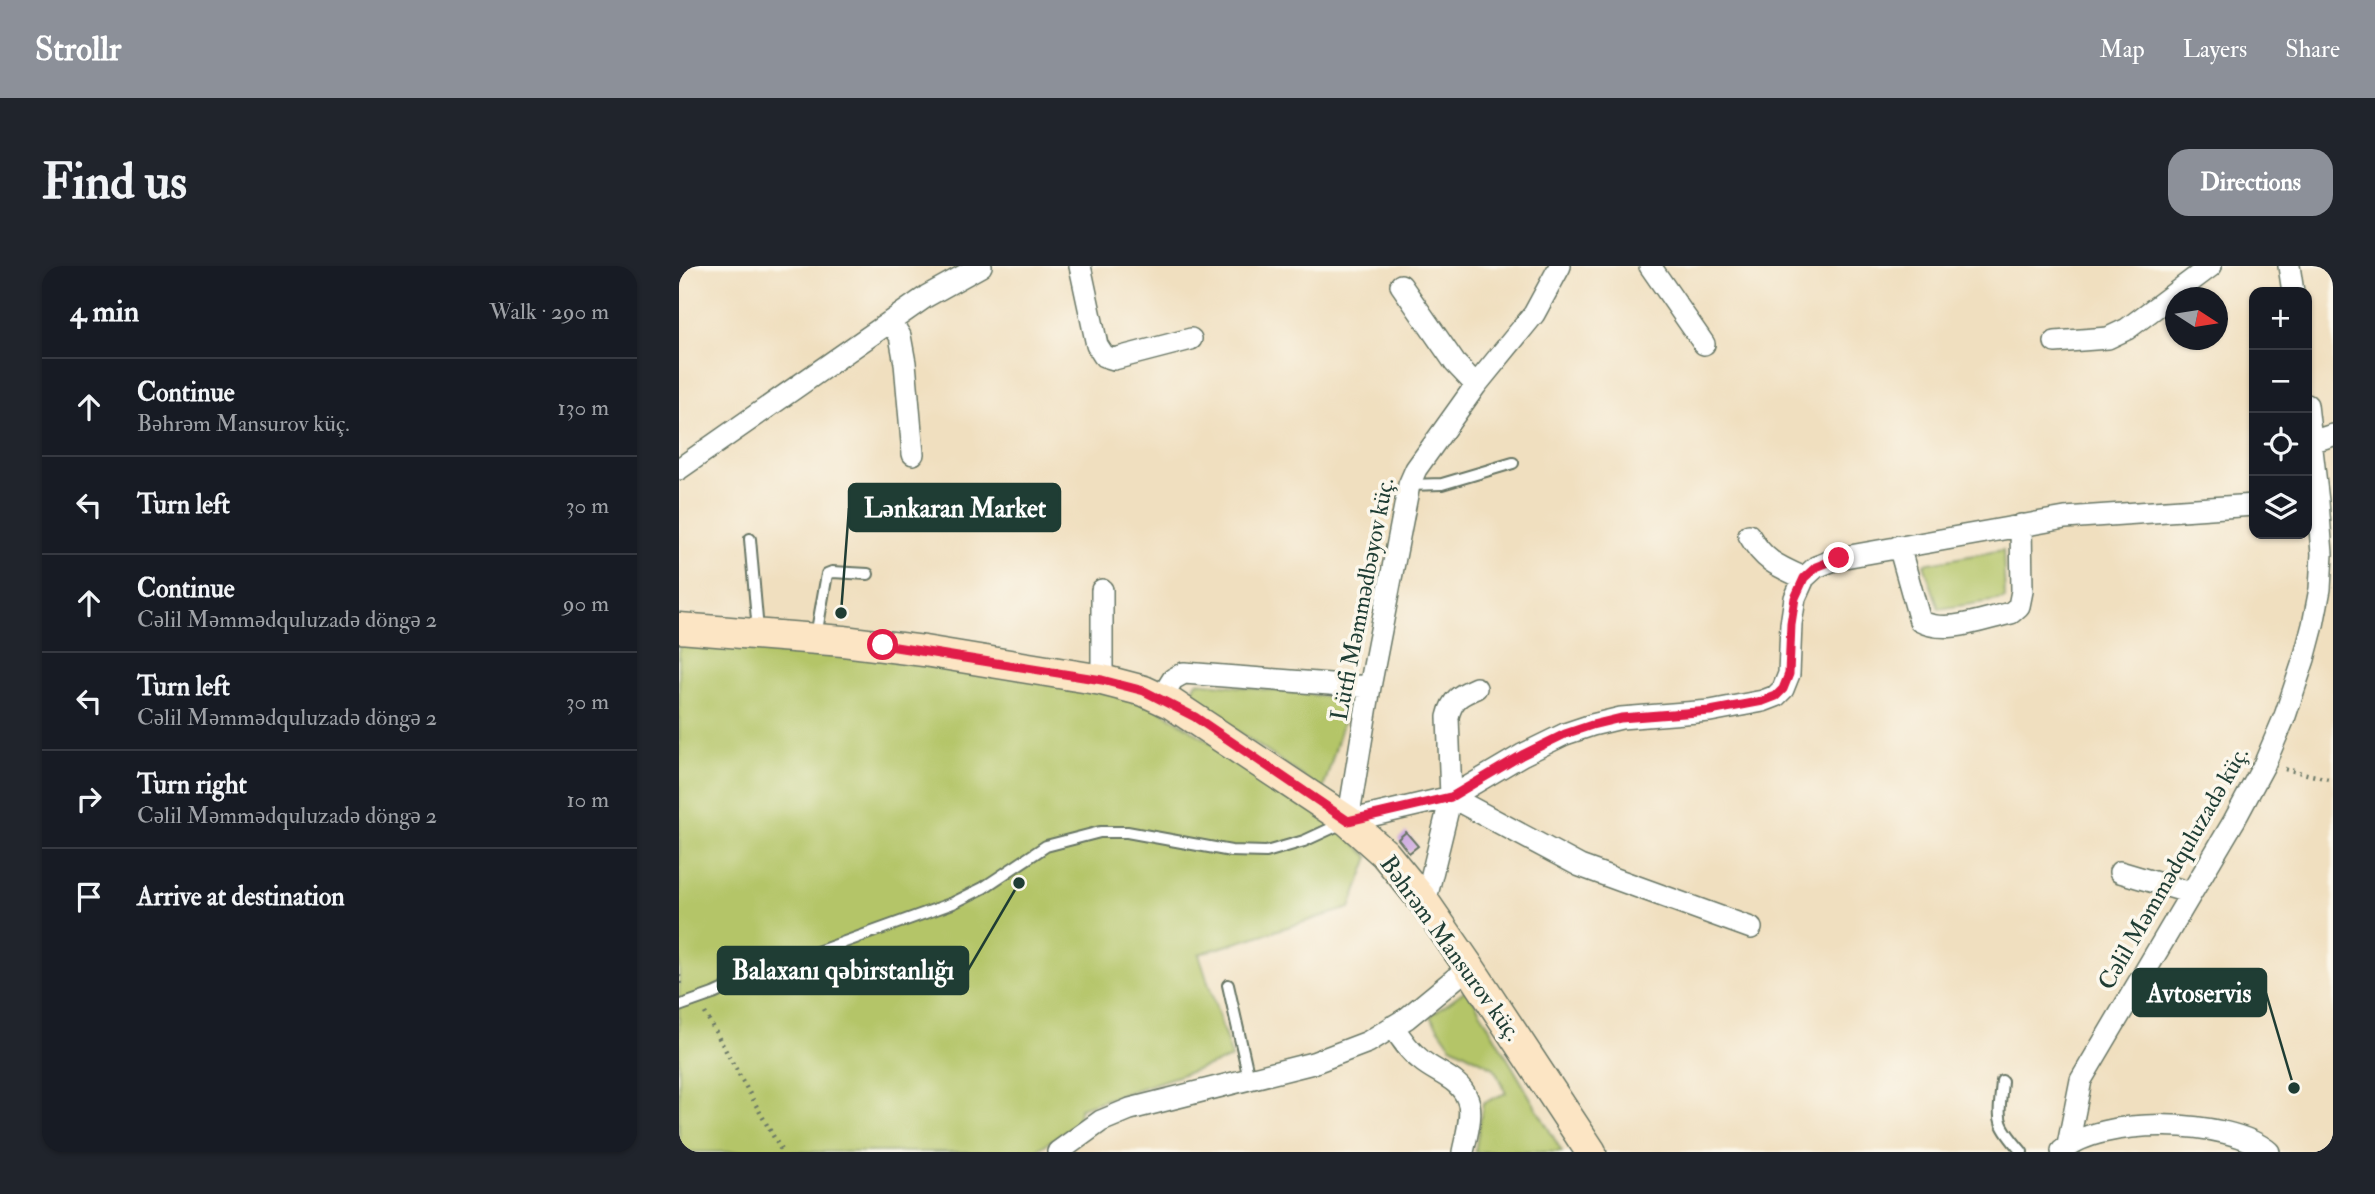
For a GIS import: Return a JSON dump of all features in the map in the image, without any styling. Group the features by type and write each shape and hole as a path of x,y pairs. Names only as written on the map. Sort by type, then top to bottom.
{"street":[{"path":"679,469 927,296 981,266"},
{"path":"1080,266 1097,345 1104,356 1114,359 1191,340"},
{"name":"Lütfi Məmmədbəyov küç.","path":"1348,821 1370,687 1409,485 1416,468 1476,385 1534,314 1560,266"},
{"path":"1650,266 1704,344"},
{"path":"2055,342 2108,338 2127,329 2211,266"},
{"path":"2289,266 2292,287"},
{"path":"1401,285 1455,363 1476,385"},
{"path":"891,322 900,336 905,363 913,454"},
{"path":"2312,442 2333,435"},
{"name":"Cəlil Məmmədquluzadə küç.","path":"2064,1148 2081,1080 2234,821 2264,765 2285,716 2313,625 2320,589 2322,554 2313,502 2312,472"},
{"path":"1348,821 1451,797 1522,755 1565,734 1592,725 1621,718 1710,711 1776,696 1783,689 1789,674 1795,598 1804,578 1816,567 1839,558 2065,518 2249,505"},
{"path":"1899,546 1920,621 1930,626 1946,627 2011,613 2019,606 2022,591 2021,525"},
{"path":"1749,535 1758,552 1773,565 1804,578"},
{"path":"1102,590 1102,680"},
{"name":"Bəhrəm Mansurov küç.","path":"679,628 924,651 1102,680 1161,698 1195,717 1348,821 1377,846 1425,903 1591,1152"},
{"path":"1161,698 1173,679 1184,673 1370,687"},
{"path":"1425,903 1451,797 1448,717 1450,706 1456,697 1476,688"},
{"path":"1451,797 1580,866 1751,928"},
{"path":"2120,873 2191,893"},
{"path":"1058,1152 1101,1121 1130,1109 1313,1063 1368,1042 1442,990 1469,967"},
{"path":"1393,1026 1422,1062 1457,1083 1468,1099 1469,1114 1463,1152"},
{"path":"2064,1148 2113,1130 2188,1125 2241,1136 2269,1152"}],"lane":[{"path":"1409,485 1442,484 1513,463"},
{"path":"750,539 758,634"},
{"path":"815,639 827,574 868,574"},
{"path":"679,1006 764,971 953,903 983,888 1046,846 1100,832 1127,832 1231,851 1266,852 1304,841 1348,821"},
{"path":"1228,985 1249,1078"},
{"path":"2002,1081 1999,1121 2022,1152"}],"path":[{"path":"2264,765 2333,780"},
{"path":"698,1000 782,1152"}],"green space":[{"path":"2003,550 2005,599 1939,609 1924,564"},
{"path":"679,641 890,656 1127,696 1154,706 1331,820 1369,857 1350,908 1199,954 1232,1058 1080,1108 1076,1124 1034,1152 679,1152"},
{"path":"1197,682 1350,699 1323,790 1189,698"},
{"path":"1467,989 1562,1152 1475,1152 1483,1103 1506,1093 1494,1068 1451,1046 1430,1016"}],"building":[{"path":"1406,832 1418,846 1409,853 1398,839"}],"place":[{"name":"Lənkaran Market","path":"841,613"},
{"name":"Balaxanı qəbirstanlığı","path":"1019,883"},
{"name":"Avtoservis","path":"2294,1088"}],"route":[{"path":"883,645 1102,680 1144,691 1195,717 1348,821 1451,797 1522,755 1565,734 1592,725 1654,714 1710,711 1776,696 1783,689 1789,674 1795,598 1804,578 1816,567 1839,558"}]}
